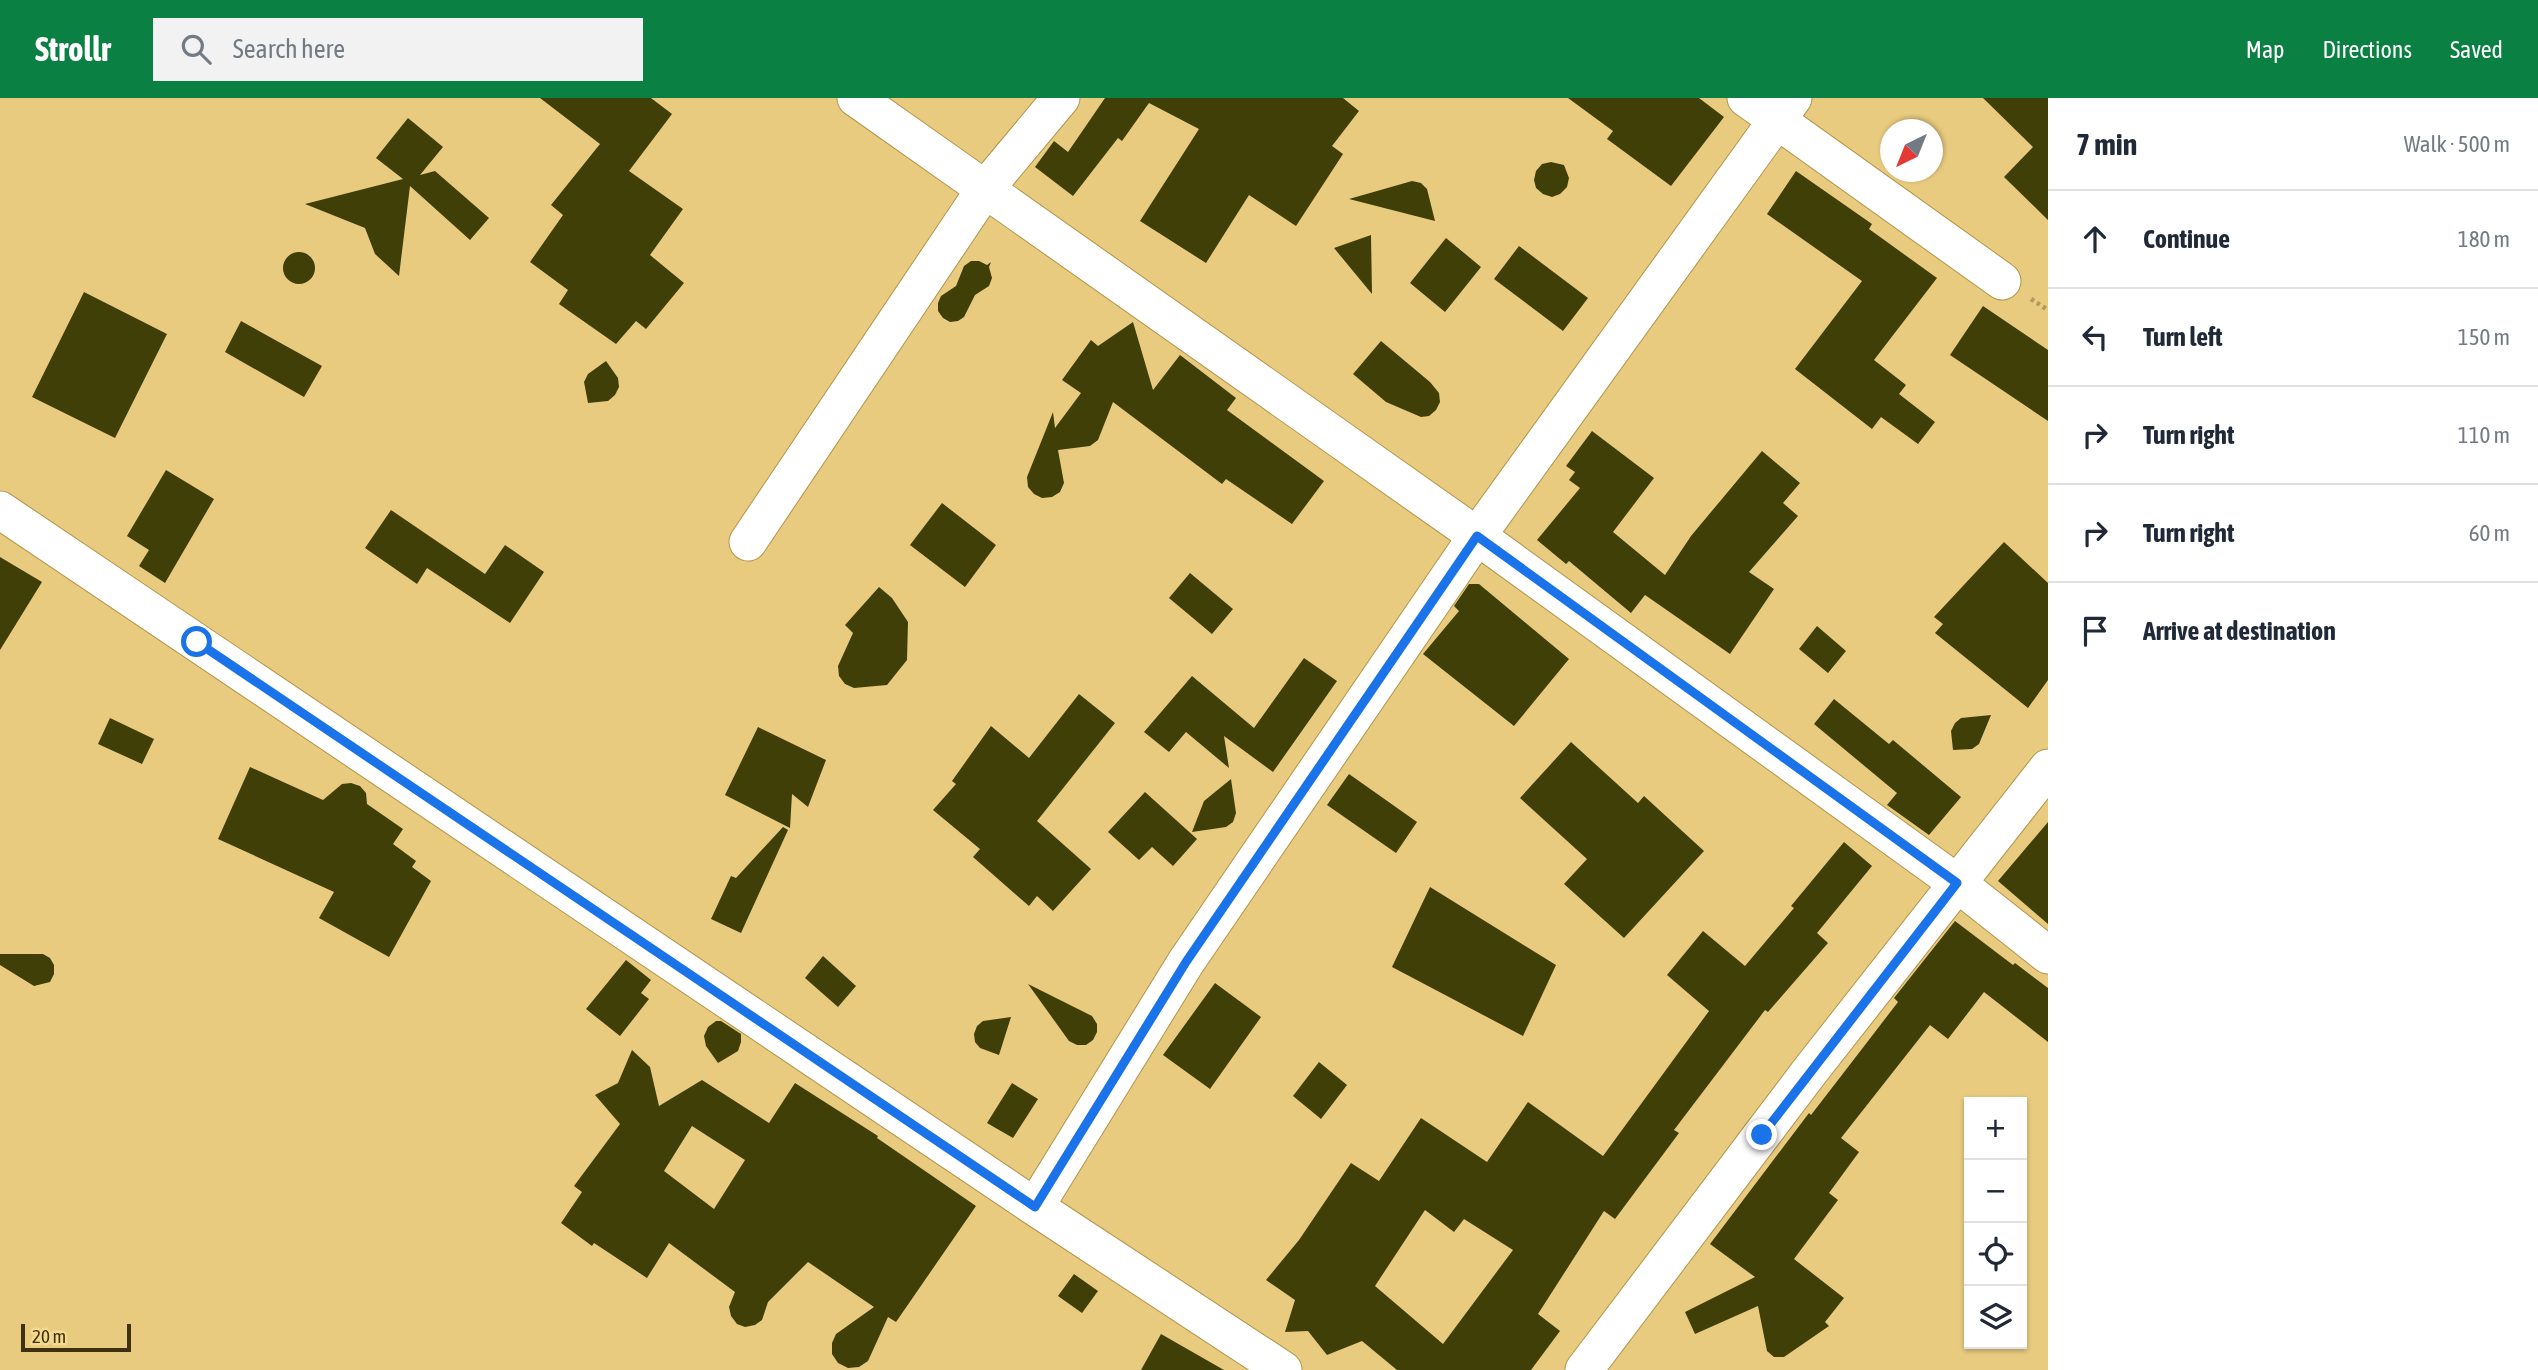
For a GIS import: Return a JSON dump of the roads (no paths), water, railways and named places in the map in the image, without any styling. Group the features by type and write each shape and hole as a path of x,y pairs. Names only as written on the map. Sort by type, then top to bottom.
{"street":[{"path":"856,98 1477,536 1957,883 2048,955"},
{"path":"748,542 985,189 1061,98"},
{"path":"1746,98 1785,109 2002,281"},
{"path":"1035,1207 1186,962 1477,536 1785,109"},
{"path":"0,510 1035,1207 1283,1370"},
{"path":"1584,1370 1810,1071 2048,768"}]}
